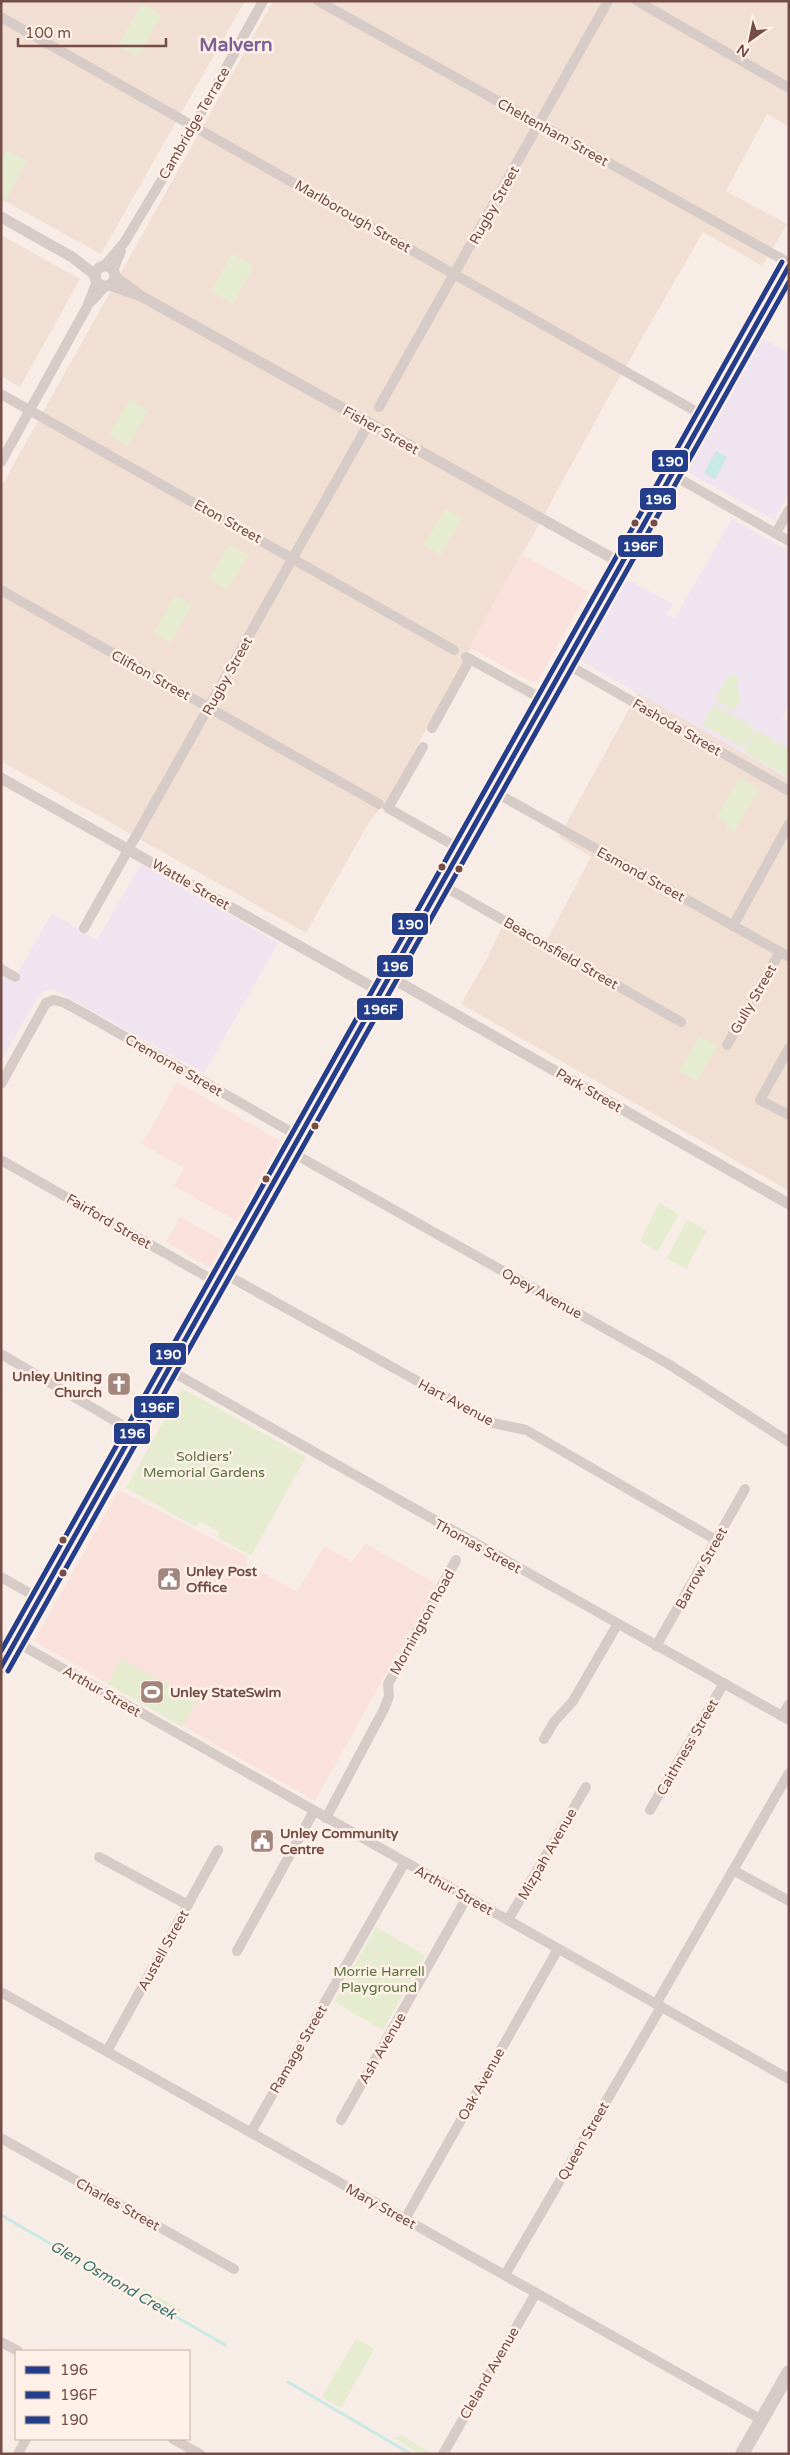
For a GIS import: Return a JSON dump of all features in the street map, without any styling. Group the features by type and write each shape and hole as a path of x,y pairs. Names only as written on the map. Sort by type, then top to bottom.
{"main road":[{"path":"1,1668 789,264"},
{"path":"742,2454 789,2372"}],"street":[{"name":"Cambridge Terrace","path":"1,462 87,307 194,126 263,1"},
{"name":"Cheltenham Street","path":"318,1 789,264"},
{"name":"Rugby Street","path":"379,407 608,1"},
{"path":"637,1 789,88"},
{"name":"Marlborough Street","path":"1,17 704,416"},
{"name":"Fisher Street","path":"1,217 621,563"},
{"name":"Eton Street","path":"1,394 454,650"},
{"name":"Rugby Street","path":"84,928 369,423"},
{"path":"671,474 789,541"},
{"path":"776,533 789,510"},
{"name":"Clifton Street","path":"1,590 460,850"},
{"path":"432,728 468,658 544,700"},
{"name":"Fashoda Street","path":"565,663 789,791"},
{"path":"383,806 423,747"},
{"name":"Wattle Street","path":"1,778 129,848 381,992"},
{"name":"Esmond Street","path":"493,791 784,955"},
{"path":"733,926 789,824"},
{"name":"Beaconsfield Street","path":"440,884 681,1022"},
{"name":"Gully Street","path":"727,1045 784,955"},
{"path":"1,969 15,977"},
{"name":"Park Street","path":"388,976 789,1204"},
{"name":"Cremorne Street","path":"1,1084 46,1003 54,1000 65,1003 300,1137"},
{"path":"789,1048 760,1100 789,1115"},
{"name":"Opey Avenue","path":"291,1152 670,1365 789,1442"},
{"name":"Fairford Street","path":"1,1160 220,1278"},
{"name":"Hart Avenue","path":"220,1278 493,1423 526,1430 716,1540"},
{"path":"1,1354 134,1432"},
{"name":"Thomas Street","path":"168,1370 617,1625 786,1718"},
{"name":"Barrow Street","path":"656,1646 745,1490"},
{"name":"Mornington Road","path":"326,1818 384,1709 389,1696 388,1684 456,1560"},
{"path":"1,1577 40,1599"},
{"path":"544,1738 554,1722 573,1701 617,1625"},
{"name":"Arthur Street","path":"16,1642 789,2079"},
{"name":"Caithness Street","path":"650,1810 724,1683"},
{"path":"786,1718 789,1704"},
{"name":"Queen Street","path":"505,2275 789,1773"},
{"name":"Mizpah Avenue","path":"508,1920 586,1787"},
{"path":"237,1952 314,1811"},
{"name":"Austell Street","path":"107,2051 218,1850"},
{"path":"99,1857 188,1905"},
{"name":"Ramage Street","path":"251,2132 405,1862"},
{"path":"733,1870 789,1901"},
{"name":"Ash Avenue","path":"341,2120 467,1897"},
{"name":"Oak Avenue","path":"405,2219 558,1949"},
{"name":"Mary Street","path":"1,1992 762,2420"},
{"name":"Charles Street","path":"1,2138 234,2269"},
{"name":"Cleland Avenue","path":"443,2454 536,2293"},
{"path":"1,2342 16,2350"},
{"path":"18,2454 25,2440"},
{"path":"175,2440 200,2454"}],"shaded area":[{"path":"1,1 245,1 101,254 1,199"},
{"path":"273,1 789,1 789,127 767,114 726,191 787,224 762,266 703,232 618,380 387,801 371,819 306,933 1,761 1,487"},
{"path":"1,235 80,279 20,387 1,376"},
{"path":"756,335 789,353 789,493 774,520 682,469"},
{"path":"732,519 789,551 789,706 782,718 789,722 789,779 581,661 627,579 673,604 667,614 675,618"},
{"path":"521,554 588,591 538,680 531,682 469,647"},
{"path":"638,693 789,779 789,1191 461,1004 488,957 503,924 543,947 591,857 559,837"},
{"path":"141,864 278,943 204,1073 53,989 46,990 39,995 1,1061 1,975 13,982 52,913 97,940"},
{"path":"177,1082 281,1141 246,1204 247,1206 236,1221 174,1186 184,1168 142,1144"},
{"path":"180,1217 225,1242 210,1268 166,1242"},
{"path":"119,1490 249,1557 245,1563 297,1592 324,1546 352,1562 365,1543 436,1584 315,1801 34,1641"}],"green space":[{"path":"142,4 161,15 138,57 118,46"},
{"path":"7,150 27,161 4,203 1,201 1,160"},
{"path":"232,254 254,266 233,304 211,291"},
{"path":"130,400 148,411 128,446 109,435"},
{"path":"445,509 462,518 441,555 424,545"},
{"path":"229,544 248,555 228,590 209,579"},
{"path":"175,595 192,605 170,643 154,633"},
{"path":"731,674 740,680 737,687 741,700 734,711 715,700 728,676"},
{"path":"714,704 755,728 744,748 702,725"},
{"path":"756,730 789,749 787,776 744,752"},
{"path":"739,777 759,789 734,832 726,827 728,824 717,817"},
{"path":"699,1037 718,1045 697,1081 679,1071"},
{"path":"659,1203 679,1214 657,1252 640,1241"},
{"path":"687,1220 707,1230 686,1269 667,1258"},
{"name":"Soldiers' Memorial Gardens","path":"182,1388 306,1457 251,1556 217,1537 219,1532 199,1521 196,1527 126,1488"},
{"name":"Unley StateSwim","path":"121,1659 197,1700 182,1727 108,1684"},
{"name":"Morrie Harrell Playground","path":"376,1927 425,1955 383,2030 334,2002"},
{"path":"143,2288 181,2310 177,2317 132,2291"},
{"path":"356,2338 374,2349 341,2408 322,2397"},
{"path":"402,2436 430,2452 419,2453 393,2437"}],"water":[{"path":"716,451 727,457 715,479 704,473"}],"waterway":[{"name":"Glen Osmond Creek","path":"1,2215 225,2345"},
{"name":"Glen Osmond Creek","path":"288,2382 411,2454"}],"transit line":[{"name":"190","path":"1,1651 782,262"},
{"name":"196","path":"1,1667 789,266"},
{"name":"196F","path":"8,1671 789,282"}],"place":[{"name":"Unley Uniting Church","path":"119,1384"},
{"name":"Unley Post Office","path":"169,1579"},
{"name":"Unley StateSwim","path":"152,1692"},
{"name":"Unley Community Centre","path":"262,1841"}],"district":[{"name":"Malvern","path":"236,44"}]}
